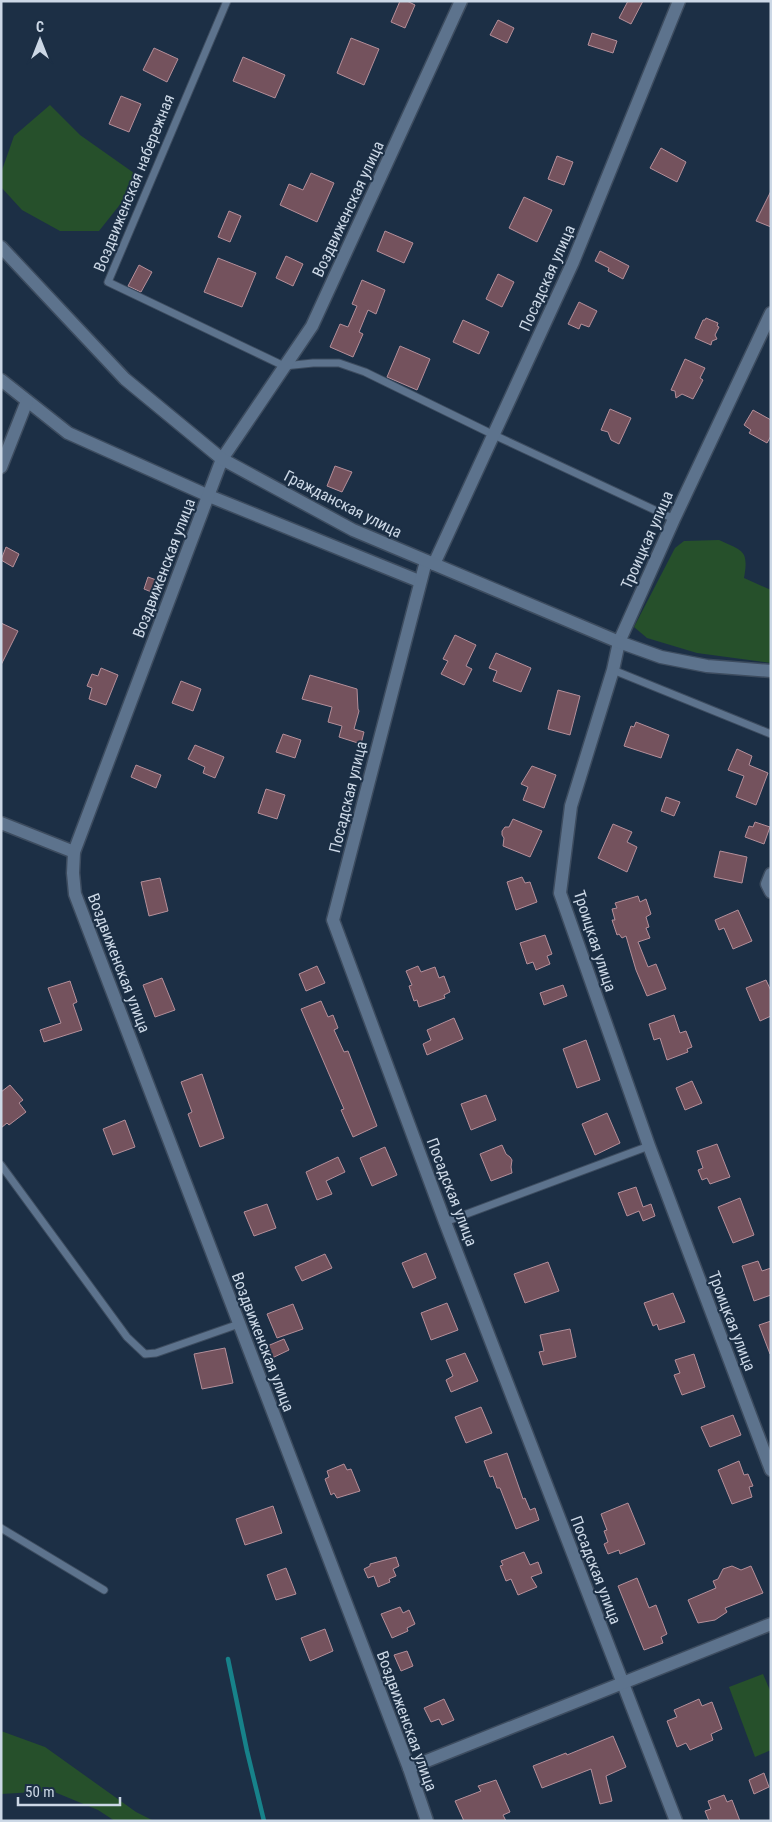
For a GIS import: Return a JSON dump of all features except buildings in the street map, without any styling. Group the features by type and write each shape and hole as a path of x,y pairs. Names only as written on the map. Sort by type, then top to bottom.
{"street":[{"name":"Воздвиженская улица","path":"427,1821 409,1768 75,894 73,873 74,852 222,458 312,326 461,1"},
{"name":"Посадская улица","path":"676,1821 445,1222 333,920 419,581 430,563 494,435 573,262 679,1"},
{"name":"Гражданская улица","path":"1,248 125,379 222,458 353,530 620,642 661,657 707,666 771,671"},
{"name":"Троицкая улица","path":"771,313 674,519 620,642 572,806 560,893 648,1146 771,1470"},
{"path":"1,380 68,433 209,496 419,581"},
{"path":"1,467 27,401"},
{"path":"1,823 74,852"},
{"path":"771,874 767,884 771,892"},
{"path":"409,1768 771,1624"}],"lane":[{"name":"Воздвиженская набережная","path":"227,1 108,282 284,366"},
{"path":"284,366 340,363 365,372 674,519"},
{"path":"613,670 771,734"},
{"path":"445,1222 648,1146"},
{"path":"1,1164 127,1337 145,1354 239,1324"},
{"path":"1,1528 104,1590"}],"green space":[{"path":"50,105 80,135 141,178 99,231 60,231 22,210 1,187 1,173 14,136"},
{"path":"719,540 739,549 745,557 744,578 771,590 771,663 697,653 647,638 634,627 675,548 684,541"},
{"path":"763,1674 771,1693 771,1750 755,1757 729,1687"},
{"path":"1,1731 45,1747 136,1812 154,1821 115,1821 98,1810 52,1791 1,1794"}],"waterway":[{"path":"228,1659 264,1821"}]}
